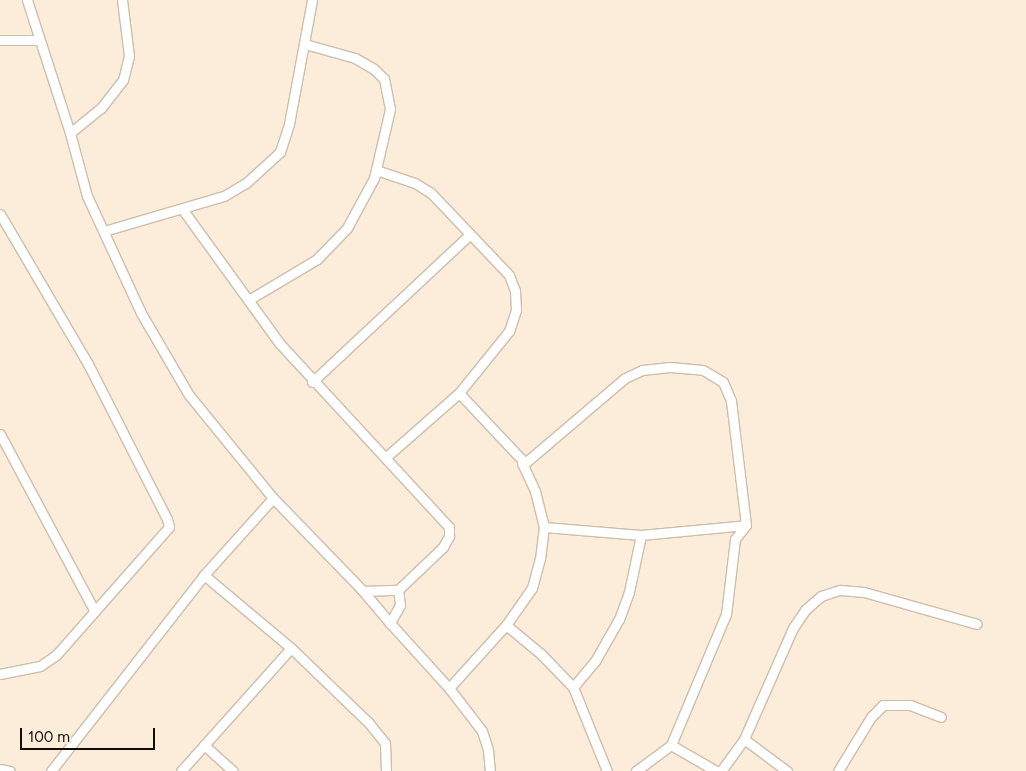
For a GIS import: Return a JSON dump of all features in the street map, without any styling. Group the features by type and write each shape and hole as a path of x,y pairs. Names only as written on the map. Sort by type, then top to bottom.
{"street":[{"path":"26,0 70,132 87,196 141,313 189,395 273,498 363,591 449,688 482,731 488,750 490,771"},
{"path":"70,132 101,108 123,80 129,56 122,0"},
{"path":"104,232 183,210 224,196 246,183 280,152 289,124 312,0"},
{"path":"0,40 39,40"},
{"path":"250,299 317,259 347,228 376,170 390,109 384,79 374,68 355,58 305,44"},
{"path":"376,170 415,184 431,193 509,275 516,291 516,310 509,331 459,393 385,458"},
{"path":"183,210 250,299 280,344 312,382 448,527 449,536 443,547 398,590 363,591"},
{"path":"0,214 88,364 167,519 169,527 165,534 94,610 56,655 40,666 1,671"},
{"path":"312,382 470,234"},
{"path":"449,688 506,625 532,588 540,559 544,527 535,491 522,463 525,463 625,378 642,370 670,367 702,370 723,382 731,401 746,525 735,539 726,614 672,745 636,771"},
{"path":"459,393 525,463"},
{"path":"0,434 94,610"},
{"path":"51,771 204,574 273,498"},
{"path":"544,527 641,535 746,525"},
{"path":"573,687 595,661 619,619 629,592 641,535"},
{"path":"204,574 291,648 368,722 385,743 386,771"},
{"path":"390,623 400,605 398,590"},
{"path":"721,771 744,739 793,628 805,610 820,596 840,590 864,592 977,624"},
{"path":"506,625 541,654 573,687 607,771"},
{"path":"181,771 291,648"},
{"path":"838,771 870,717 883,705 910,705 941,718"},
{"path":"744,739 787,771"},
{"path":"204,745 233,771"},
{"path":"672,745 716,771"},
{"path":"0,769 10,771"}]}
